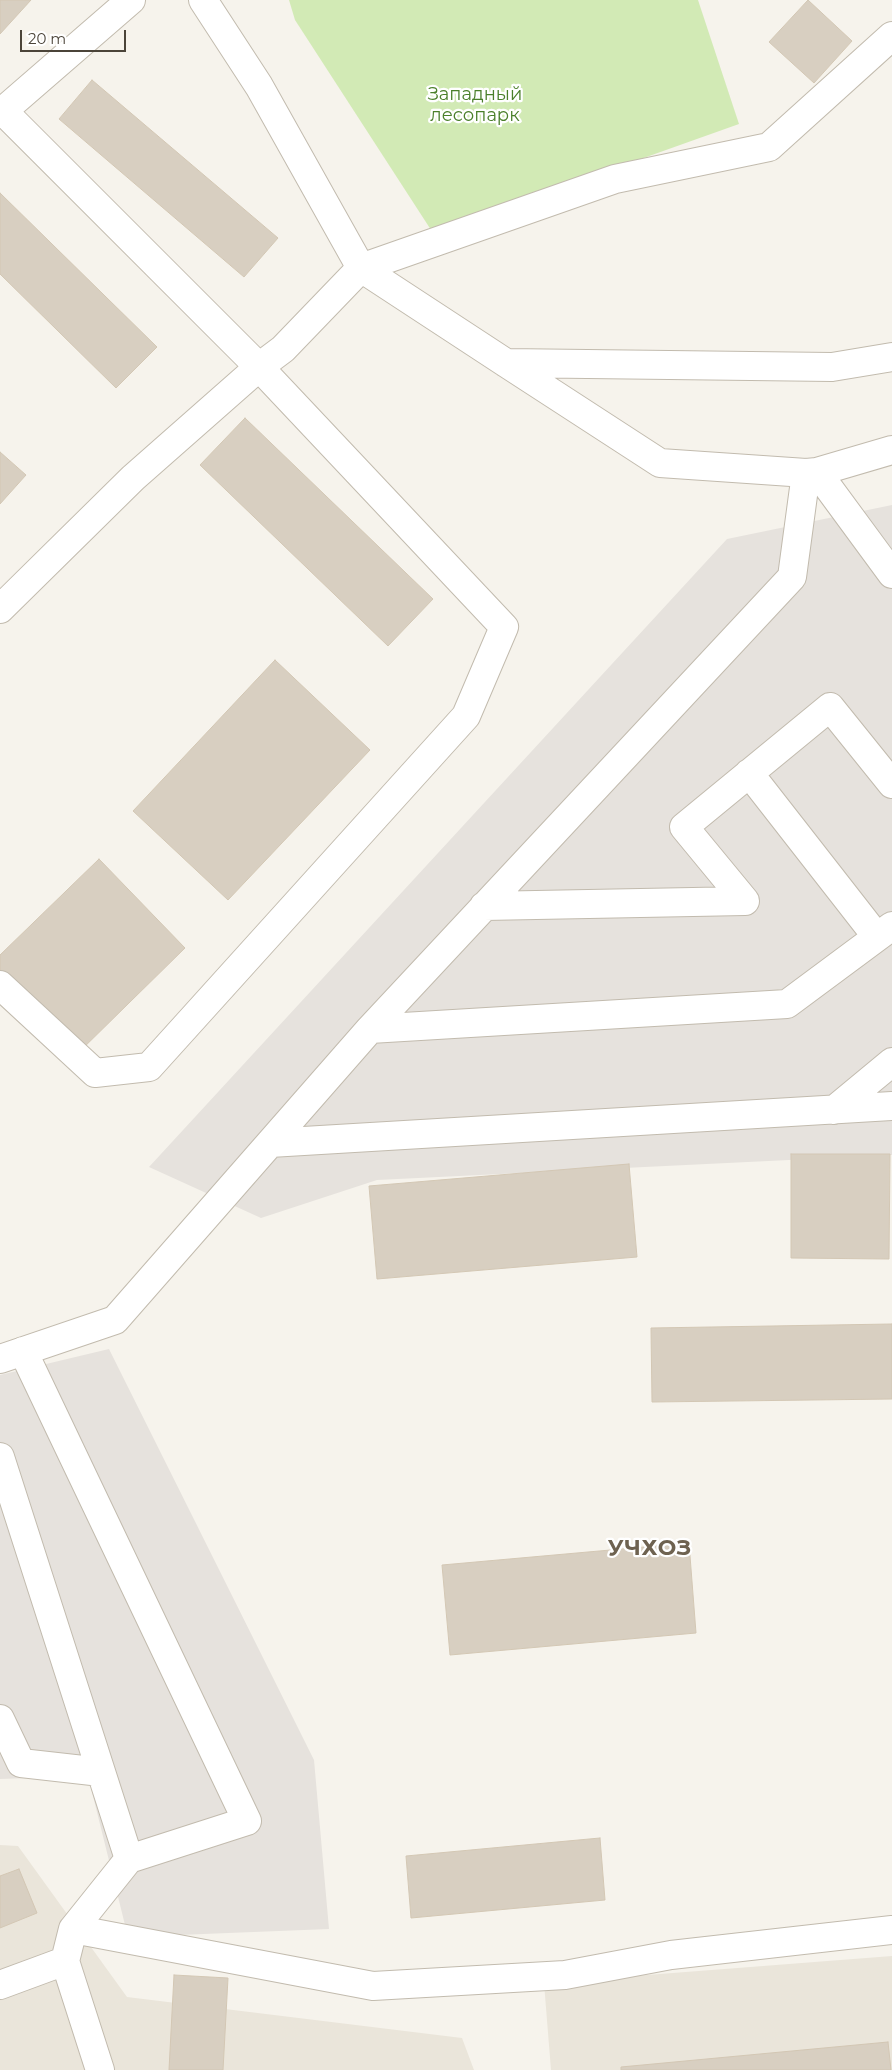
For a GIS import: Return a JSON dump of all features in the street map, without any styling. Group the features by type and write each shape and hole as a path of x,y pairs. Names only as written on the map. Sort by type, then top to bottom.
{"street":[{"path":"0,985 94,1073 149,1067 466,716 504,627 259,367 2,112 131,0"},
{"path":"202,0 259,86 361,268 506,363 660,463 811,472 892,450"},
{"path":"0,609 133,478 259,367 283,349 361,268 615,179 769,147 892,36"},
{"path":"506,363 832,367 892,357"},
{"path":"811,472 892,574"},
{"path":"100,2070 65,1961 73,1929 129,1859 247,1821 11,1355 115,1320 370,1029 792,577 811,472"},
{"path":"484,906 745,901 684,827 830,707 892,784"},
{"path":"370,1029 787,1004 885,931 749,773"},
{"path":"834,1110 892,1062"},
{"path":"270,1143 892,1106"},
{"path":"0,1456 129,1859"},
{"path":"0,1719 21,1763 101,1772"},
{"path":"73,1929 373,1986 565,1975 671,1955 892,1930"},
{"path":"0,1985 65,1961"}],"shaded area":[{"path":"892,505 892,1155 377,1180 261,1218 149,1167 727,539"},
{"path":"109,1349 314,1760 329,1929 128,1937 88,1776 0,1779 0,1375"},
{"path":"0,1845 18,1846 127,1997 462,2038 474,2070 0,2070"},
{"path":"892,1956 892,2070 551,2070 544,1983"}],"green space":[{"name":"Западный лесопарк","path":"289,0 698,0 739,124 433,233 295,20"}],"building":[{"path":"0,0 31,0 0,34"},
{"path":"808,0 852,41 814,83 769,42"},
{"path":"92,80 278,238 244,277 59,119"},
{"path":"0,193 157,347 116,388 0,274"},
{"path":"245,418 433,599 388,646 200,465"},
{"path":"0,452 26,475 0,504"},
{"path":"275,660 370,750 228,900 133,811"},
{"path":"99,859 185,948 73,1058 0,983 0,955"},
{"path":"791,1154 890,1154 889,1259 791,1258"},
{"path":"629,1164 637,1257 377,1279 369,1186"},
{"path":"892,1324 892,1399 652,1402 651,1328"},
{"path":"689,1543 696,1633 450,1655 442,1565"},
{"path":"600,1838 605,1900 411,1918 406,1856"},
{"path":"19,1869 37,1913 0,1928 0,1876"},
{"path":"174,1975 228,1978 223,2070 169,2070"},
{"path":"888,2042 891,2070 621,2070 621,2067"}],"district":[{"name":"УЧХОЗ","path":"650,1549"}]}
